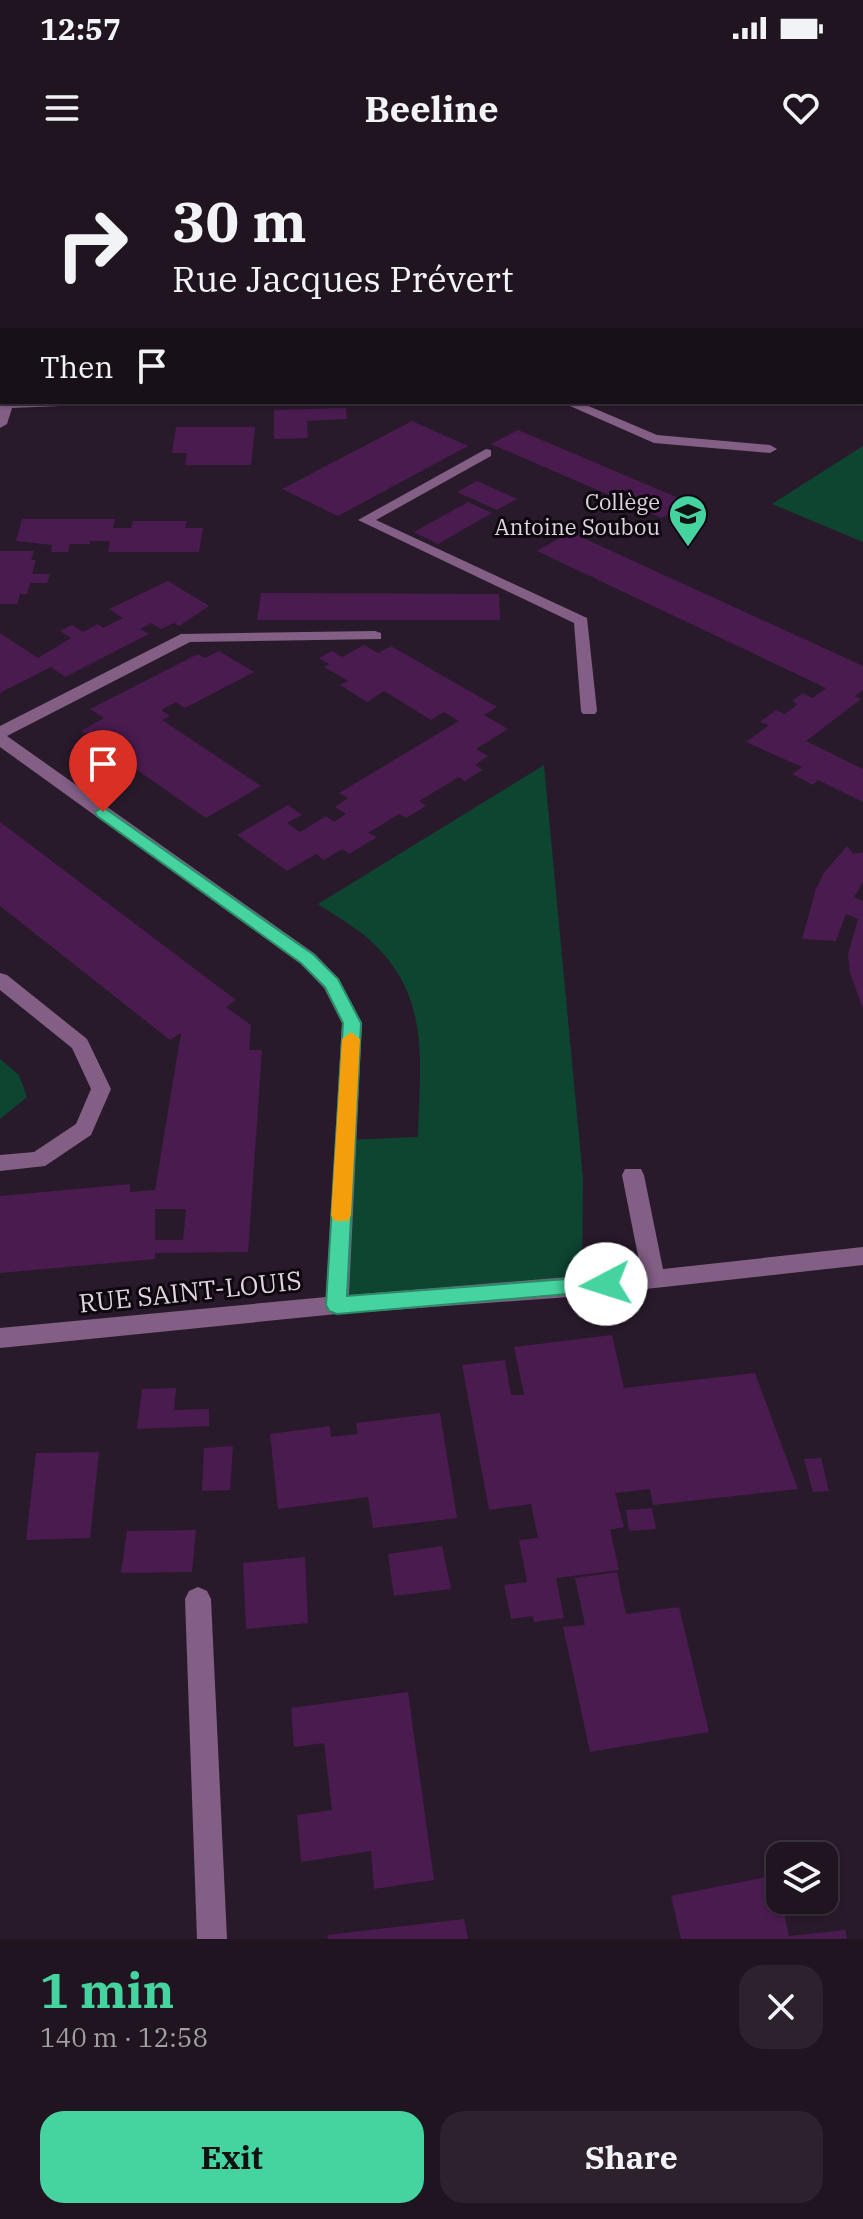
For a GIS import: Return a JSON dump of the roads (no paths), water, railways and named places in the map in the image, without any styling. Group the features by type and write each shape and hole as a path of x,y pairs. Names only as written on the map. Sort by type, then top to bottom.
{"street":[{"path":"0,424 3,404"},
{"path":"573,404 654,439 770,449"},
{"path":"486,453 365,520 582,621 589,711"},
{"path":"337,1305 352,1023 332,984 308,959 0,736 187,637 375,636"},
{"path":"0,980 80,1044 101,1089 84,1129 38,1160 0,1163"},
{"path":"633,1175 654,1279"},
{"name":"RUE SAINT-LOUIS","path":"0,1338 337,1305 654,1279 863,1256"},
{"path":"198,1599 212,1939"}],"place":[{"name":"Collège Antoine Soubou","path":"688,548"}]}
